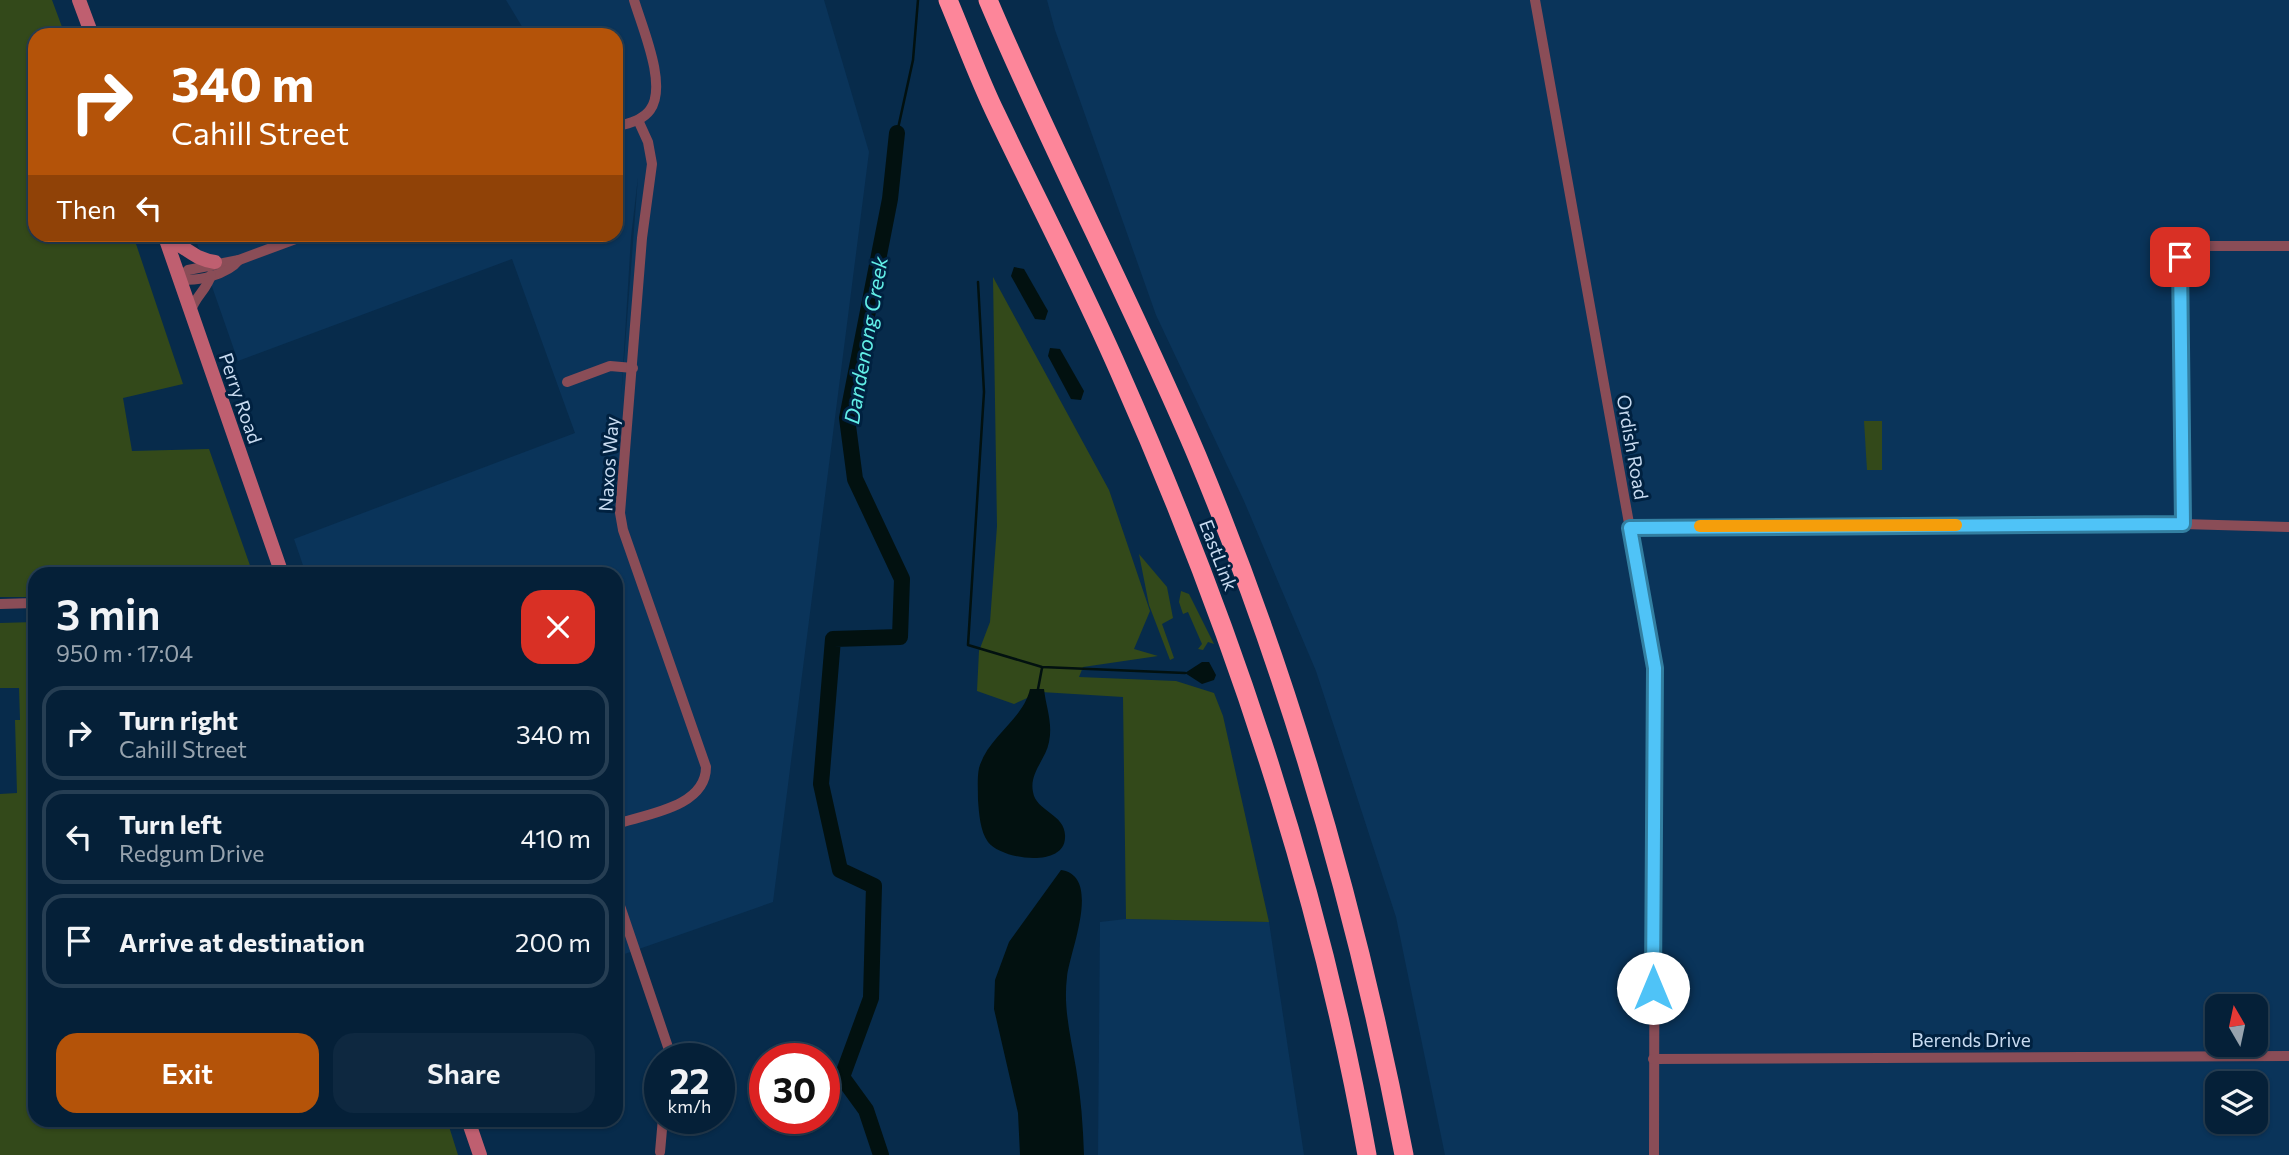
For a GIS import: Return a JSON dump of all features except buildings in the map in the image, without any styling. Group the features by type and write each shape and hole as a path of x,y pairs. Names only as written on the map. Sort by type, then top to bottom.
{"highway":[{"name":"EastLink","path":"947,0 994,110 1119,370 1171,493 1232,654 1277,793 1319,942 1367,1155"},
{"name":"EastLink","path":"988,0 1163,377 1245,578 1302,744 1335,856 1388,1072 1404,1155"}],"main road":[{"path":"79,0 89,28"},
{"name":"Perry Road","path":"167,242 280,567"},
{"path":"177,242 213,269"},
{"path":"470,1127 480,1155"}],"street":[{"path":"623,125 638,120 653,105 656,77 634,0"},
{"name":"Ordish Road","path":"1535,0 1655,668 1654,1155"},
{"name":"Naxos Way","path":"623,822 689,799 701,790 706,778 706,767 620,513 642,245 652,164 648,142 638,120"},
{"path":"179,279 188,270 213,269 287,242"},
{"path":"2183,524 2180,257 2193,246 2289,246"},
{"path":"190,313 195,299 208,286 213,269"},
{"path":"567,382 610,366 633,368"},
{"path":"1630,528 2183,524 2289,527"},
{"path":"0,604 28,603"},
{"path":"623,915 666,1043"},
{"name":"Berends Drive","path":"1653,1059 2289,1056"},
{"path":"660,1152 662,1134"}],"shaded area":[{"path":"506,0 824,0 869,152 773,902 623,955 623,567 304,567 294,539 575,433 512,259 238,361 196,242 623,242 623,28 523,28","holes":["638,177 621,395 631,237"]},
{"path":"1047,0 2289,0 2289,1155 1445,1155 1396,917 1316,671 1244,501 1156,315 1055,30"},
{"path":"1014,267 1024,269 1048,311 1045,320 1035,319 1011,276"},
{"path":"1050,348 1060,349 1084,391 1081,400 1071,399 1048,356"},
{"path":"1202,662 1209,662 1216,675 1214,680 1202,684 1185,673"},
{"path":"1030,689 1044,689 1050,728 1047,748 1033,779 1033,792 1035,799 1057,818 1065,838 1062,848 1055,854 1031,858 1006,853 988,842 980,822 978,800 979,768 983,757 1020,710"},
{"path":"1061,870 1073,875 1080,886 1082,900 1067,977 1066,1000 1079,1090 1084,1155 1020,1155 1018,1113 994,1009 995,980 1009,942"},
{"path":"1126,919 1269,922 1304,1155 1098,1155 1100,922"}],"green space":[{"path":"0,0 52,0 62,28 28,28 28,242 135,242 183,384 123,398 132,451 209,449 251,567 28,567 28,597 0,597"},
{"path":"993,277 1109,490 1150,611 1134,649 1158,656 1083,667 1079,677 1176,681 1214,693 1223,716 1269,922 1126,919 1123,697 1041,692 1014,704 977,691 979,651 990,622 997,526"},
{"path":"1864,421 1882,421 1882,470 1867,470"},
{"path":"1139,554 1167,587 1173,618 1162,624 1174,658 1170,660 1149,605"},
{"path":"1181,591 1189,594 1214,644 1208,642 1203,650 1198,649 1202,644 1188,612 1183,614 1179,602"},
{"path":"28,622 28,1127 449,1127 458,1155 0,1155 0,794 17,793 15,720 20,720 19,688 0,688 0,623"}],"waterway":[{"name":"Dandenong Creek","path":"897,133 913,60 918,0"},
{"name":"Dandenong Creek","path":"881,1155 866,1110 842,1077 871,998 874,886 840,870 821,784 833,639 900,637 902,579 855,479 847,418 890,199 897,133"},
{"path":"978,282 984,392 968,645 1042,667 1185,673"},
{"path":"1038,689 1042,668"}],"slow traffic":[{"path":"1700,526 1956,525"}],"route":[{"path":"1653,988 1655,668 1630,528 2183,524 2180,257"}]}
